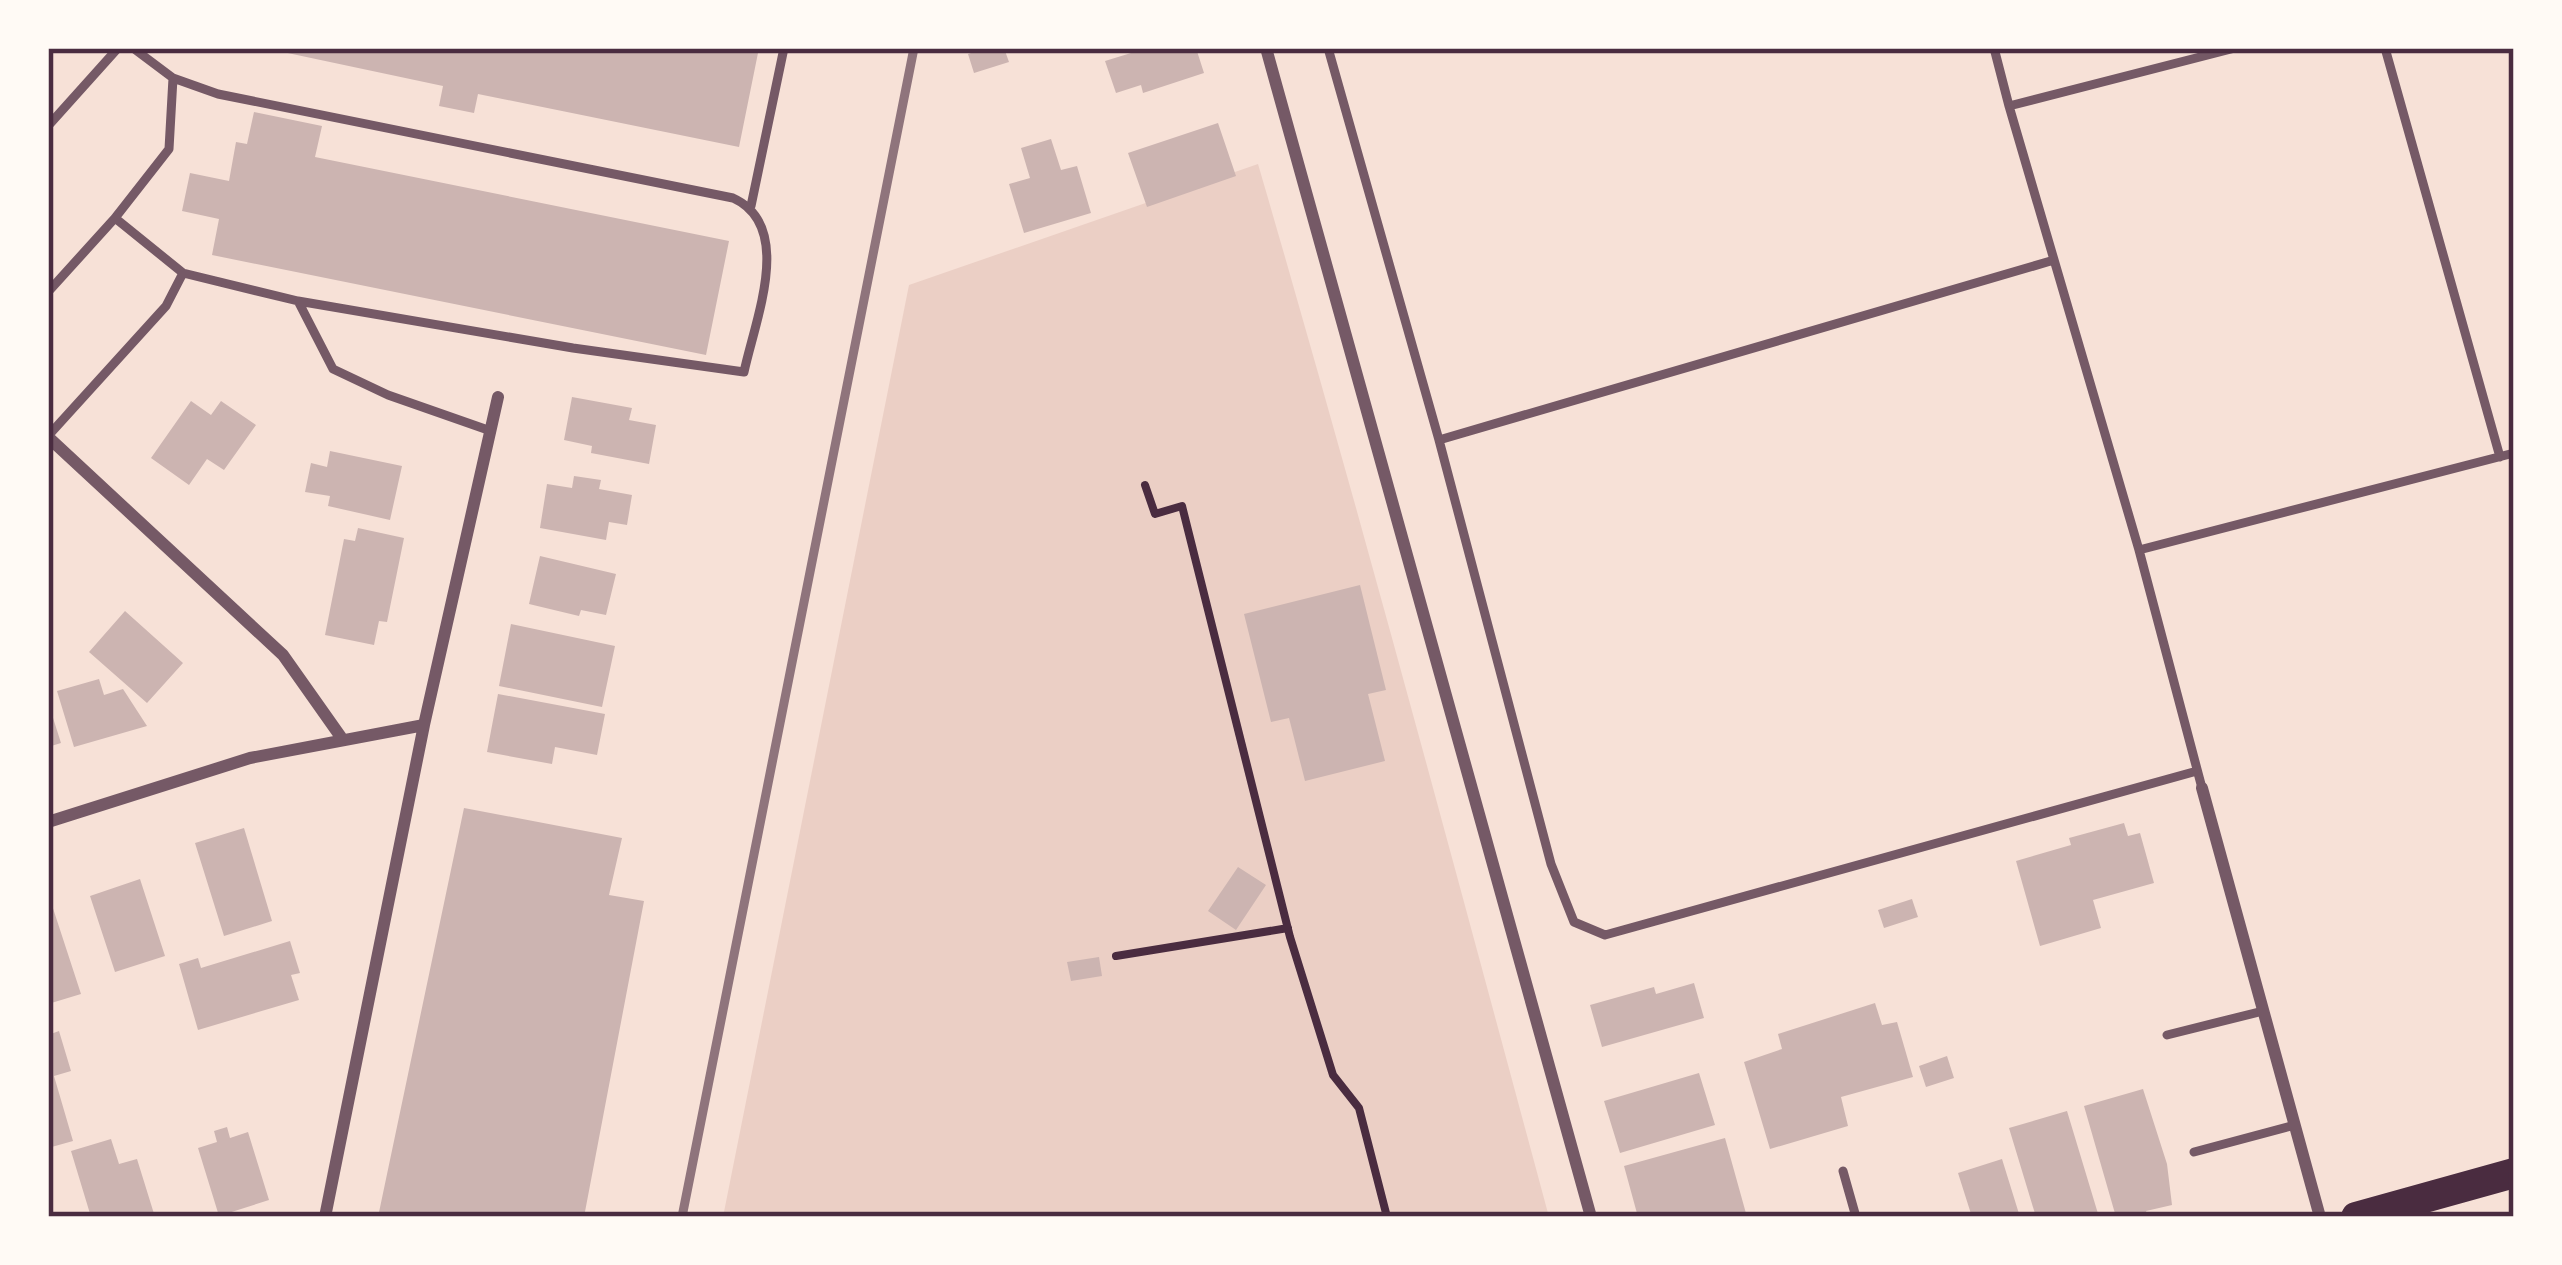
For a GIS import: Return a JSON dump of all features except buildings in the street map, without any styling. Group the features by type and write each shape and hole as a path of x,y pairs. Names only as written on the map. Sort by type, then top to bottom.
{"main road":[{"path":"2356,1217 2514,1173"}],"street":[{"path":"1266,48 1591,1217"},
{"path":"325,1217 424,725 499,397"},
{"path":"48,437 283,655 343,740"},
{"path":"48,822 250,758 424,725"},
{"path":"2202,788 2320,1217"}],"lane":[{"path":"48,126 118,48"},
{"path":"116,218 183,273 298,301 744,372 770,253 763,223 751,206 733,198 218,94 173,78 133,48"},
{"path":"751,206 784,48"},
{"path":"1328,48 1439,440 1551,864 1574,922 1605,935 2197,770"},
{"path":"1994,48 2139,550 2202,788"},
{"path":"2009,106 2235,48"},
{"path":"2385,48 2500,457"},
{"path":"48,292 116,218 169,149 173,78"},
{"path":"1439,440 2054,260"},
{"path":"48,437 166,306 183,273"},
{"path":"298,301 333,369 388,395 488,430"},
{"path":"2139,550 2514,453"},
{"path":"2167,1035 2263,1010"},
{"path":"2194,1152 2295,1125"},
{"path":"1843,1171 1856,1217"}],"path":[{"path":"1145,485 1155,514 1182,506 1288,928 1333,1076 1358,1108 1387,1217"},
{"path":"1116,956 1288,928"}],"shaded area":[{"path":"1258,164 1549,1217 723,1217 909,285"}],"railway":[{"path":"682,1217 914,48"}]}
